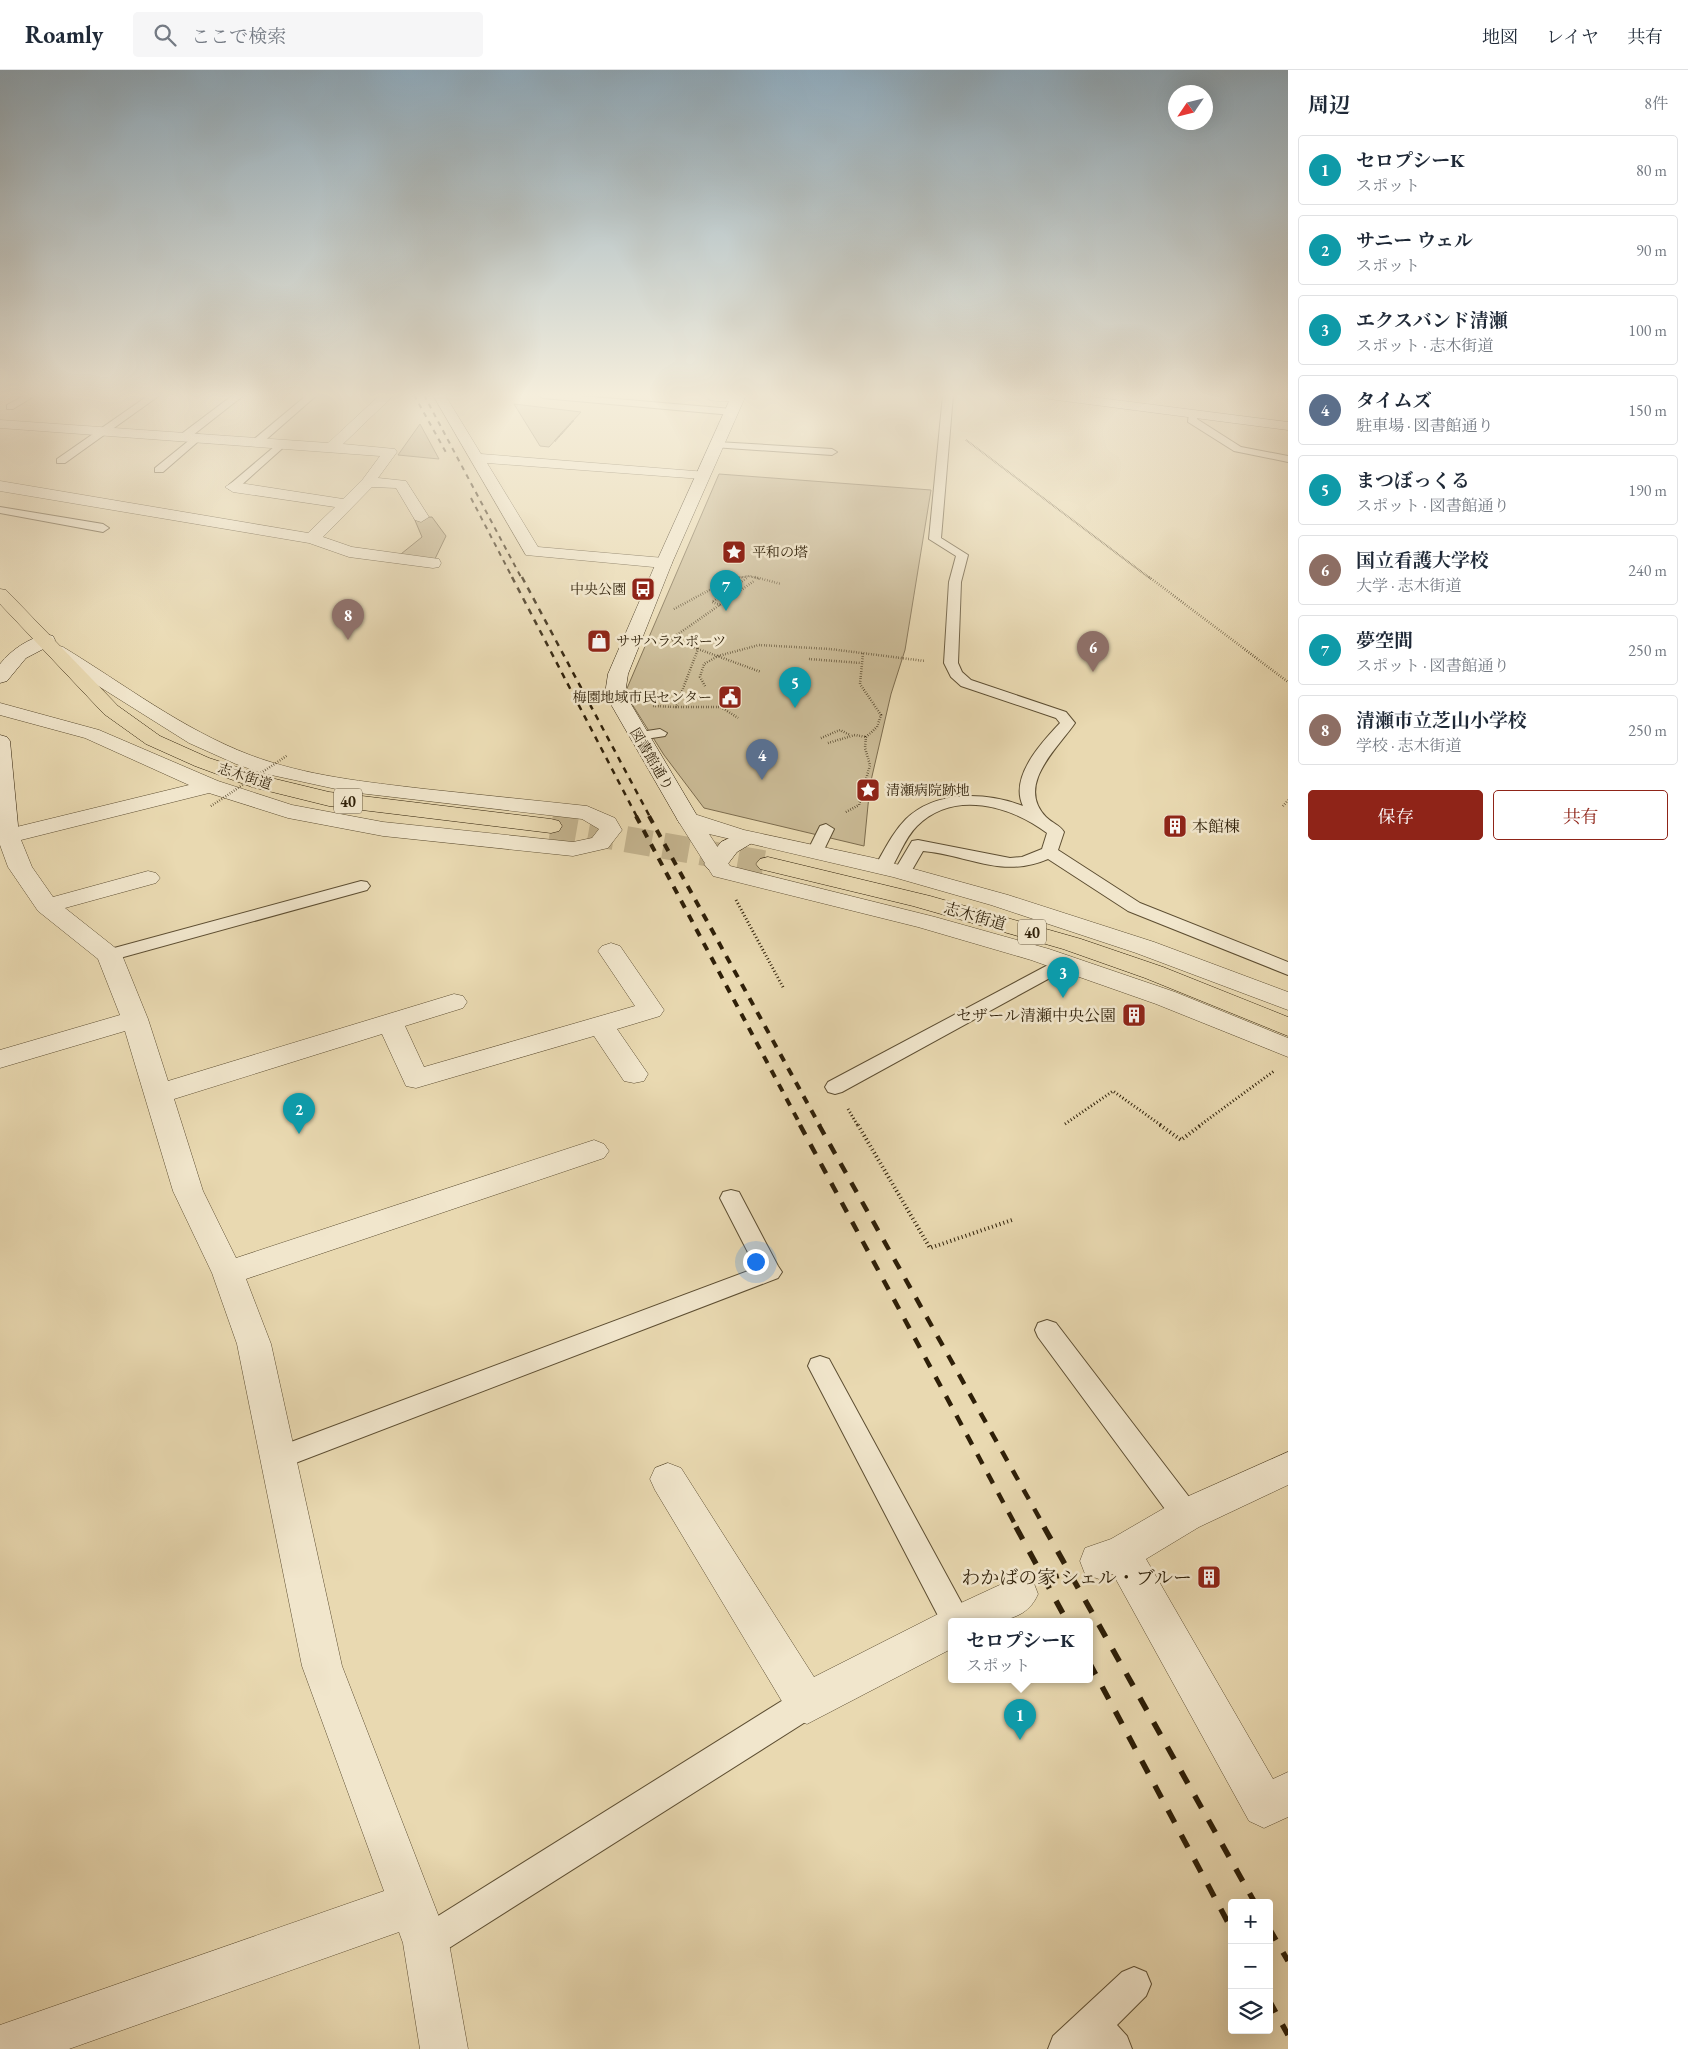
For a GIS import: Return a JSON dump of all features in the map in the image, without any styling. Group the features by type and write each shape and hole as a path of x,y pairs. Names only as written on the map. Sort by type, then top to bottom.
{"main road":[{"name":"志木街道","path":"0,594 51,645 111,710 153,740 202,762 260,782 329,799 551,826"},
{"name":"志木街道","path":"768,864 869,886 1074,945 1188,987 1288,1027"}],"street":[{"path":"8,487 312,539 349,552 434,563"},
{"path":"235,487 346,504"},
{"path":"312,539 363,487"},
{"path":"403,487 421,517"},
{"path":"495,487 532,551 664,564"},
{"name":"図書館通り","path":"697,487 618,674 615,694 719,868"},
{"path":"0,677 13,658 28,648 51,645 102,678 162,721 219,749 290,775 348,787 587,813 607,823 611,830 600,843 572,849 545,847 374,827 211,796 92,734 0,709"},
{"path":"0,709 99,723 153,740"},
{"path":"0,741 4,837 20,867 47,906 109,955 135,1019 188,1191 228,1273 254,1344 276,1459 322,1666 419,1923 444,2049"},
{"path":"4,837 211,796"},
{"path":"688,819 744,838 892,870 1102,932 1203,967 1288,1002"},
{"path":"744,838 729,847 719,868 956,930 1063,963 1284,1056"},
{"path":"47,906 148,878"},
{"path":"390,1022 416,1079 651,1010 611,951"},
{"path":"159,1094 454,1002"},
{"path":"0,1060 135,1019"},
{"path":"601,1025 634,1074"},
{"path":"228,1273 594,1151"},
{"path":"1288,1468 1186,1515 1110,1557 1264,1806 1288,1794"},
{"path":"668,1479 807,1703 948,1630"},
{"path":"970,1618 1019,1594"},
{"path":"0,2049 419,1923"}],"lane":[{"path":"940,487 935,539 962,555 955,582 951,664 956,674 966,683 1062,715 1068,724 1048,744 1030,779 1028,800 1039,818"},
{"path":"0,510 103,528"},
{"path":"639,736 660,733"},
{"path":"975,799 1005,804 1039,818 1056,832 1049,852 1024,862 994,862 964,856 936,846 918,845 892,870 903,834 916,818 943,804 975,799"},
{"path":"815,852 826,829"},
{"path":"1049,852 1134,907 1288,969"},
{"path":"109,955 361,886"},
{"path":"835,1087 1063,963"},
{"path":"276,1459 770,1272 731,1198"},
{"path":"1047,1330 1186,1515"},
{"path":"820,1366 954,1618"},
{"path":"419,1923 807,1703"},
{"path":"1066,2049 1104,2036 1134,1984"}],"path":[{"path":"1029,487 1288,682"},
{"path":"720,604 712,602 749,576"},
{"path":"671,610 730,579 749,576 781,584"},
{"path":"671,639 754,581"},
{"path":"664,628 662,634 671,639 761,672"},
{"path":"705,686 700,677 704,664 718,656 759,645 864,653 951,664"},
{"path":"676,707 692,660 698,649"},
{"path":"846,812 859,805 870,765 865,748 866,737 877,727 881,715 877,706 862,690 857,676 864,653"},
{"path":"809,659 861,663"},
{"path":"650,705 720,707 738,718"},
{"path":"821,738 840,730 851,736"},
{"path":"828,743 851,736 866,737"},
{"path":"211,796 288,755"},
{"path":"1283,806 1288,800"},
{"path":"719,868 784,989"},
{"path":"1065,1124 1113,1092 1181,1140 1284,1056"},
{"path":"835,1087 930,1248 1012,1220"},
{"path":"1019,1594 1045,1580 1110,1557"}],"shaded area":[{"path":"713,487 896,487 931,490 905,650 891,694 870,785 864,846 704,808 664,755 625,693"},
{"path":"432,517 446,536 433,563 396,558 422,537 414,518"}],"tunnel":[{"path":"551,826 768,864"}],"railway":[{"path":"473,487 522,579"},
{"path":"471,498 513,579"},
{"path":"512,577 637,817"},
{"path":"522,577 650,817"},
{"path":"636,816 801,1126"},
{"path":"649,816 820,1126"},
{"path":"800,1125 1017,1528"},
{"path":"819,1125 1045,1528"},
{"path":"1016,1527 1065,1618"},
{"path":"1044,1527 1253,1899"},
{"path":"1093,1669 1228,1923"},
{"path":"1273,1935 1288,1961"},
{"path":"1273,2007 1288,2035"}],"place":[{"name":"平和の塔","path":"734,552"},
{"name":"中央公園","path":"643,589"},
{"name":"夢空間","path":"726,611"},
{"name":"清瀬市立芝山小学校","path":"348,640"},
{"name":"ササハラスポーツ","path":"599,641"},
{"name":"国立看護大学校","path":"1093,672"},
{"name":"梅園地域市民センター","path":"730,697"},
{"name":"まつぼっくる","path":"795,708"},
{"name":"タイムズ","path":"762,780"},
{"name":"清瀬病院跡地","path":"868,790"},
{"name":"本館棟","path":"1175,826"},
{"name":"エクスバンド清瀬","path":"1063,998"},
{"name":"セザール清瀬中央公園","path":"1134,1015"},
{"name":"サニー ウェル","path":"299,1134"},
{"name":"わかばの家 シェル・ブルー","path":"1209,1577"},
{"name":"セロプシーK","path":"1020,1740"}]}
